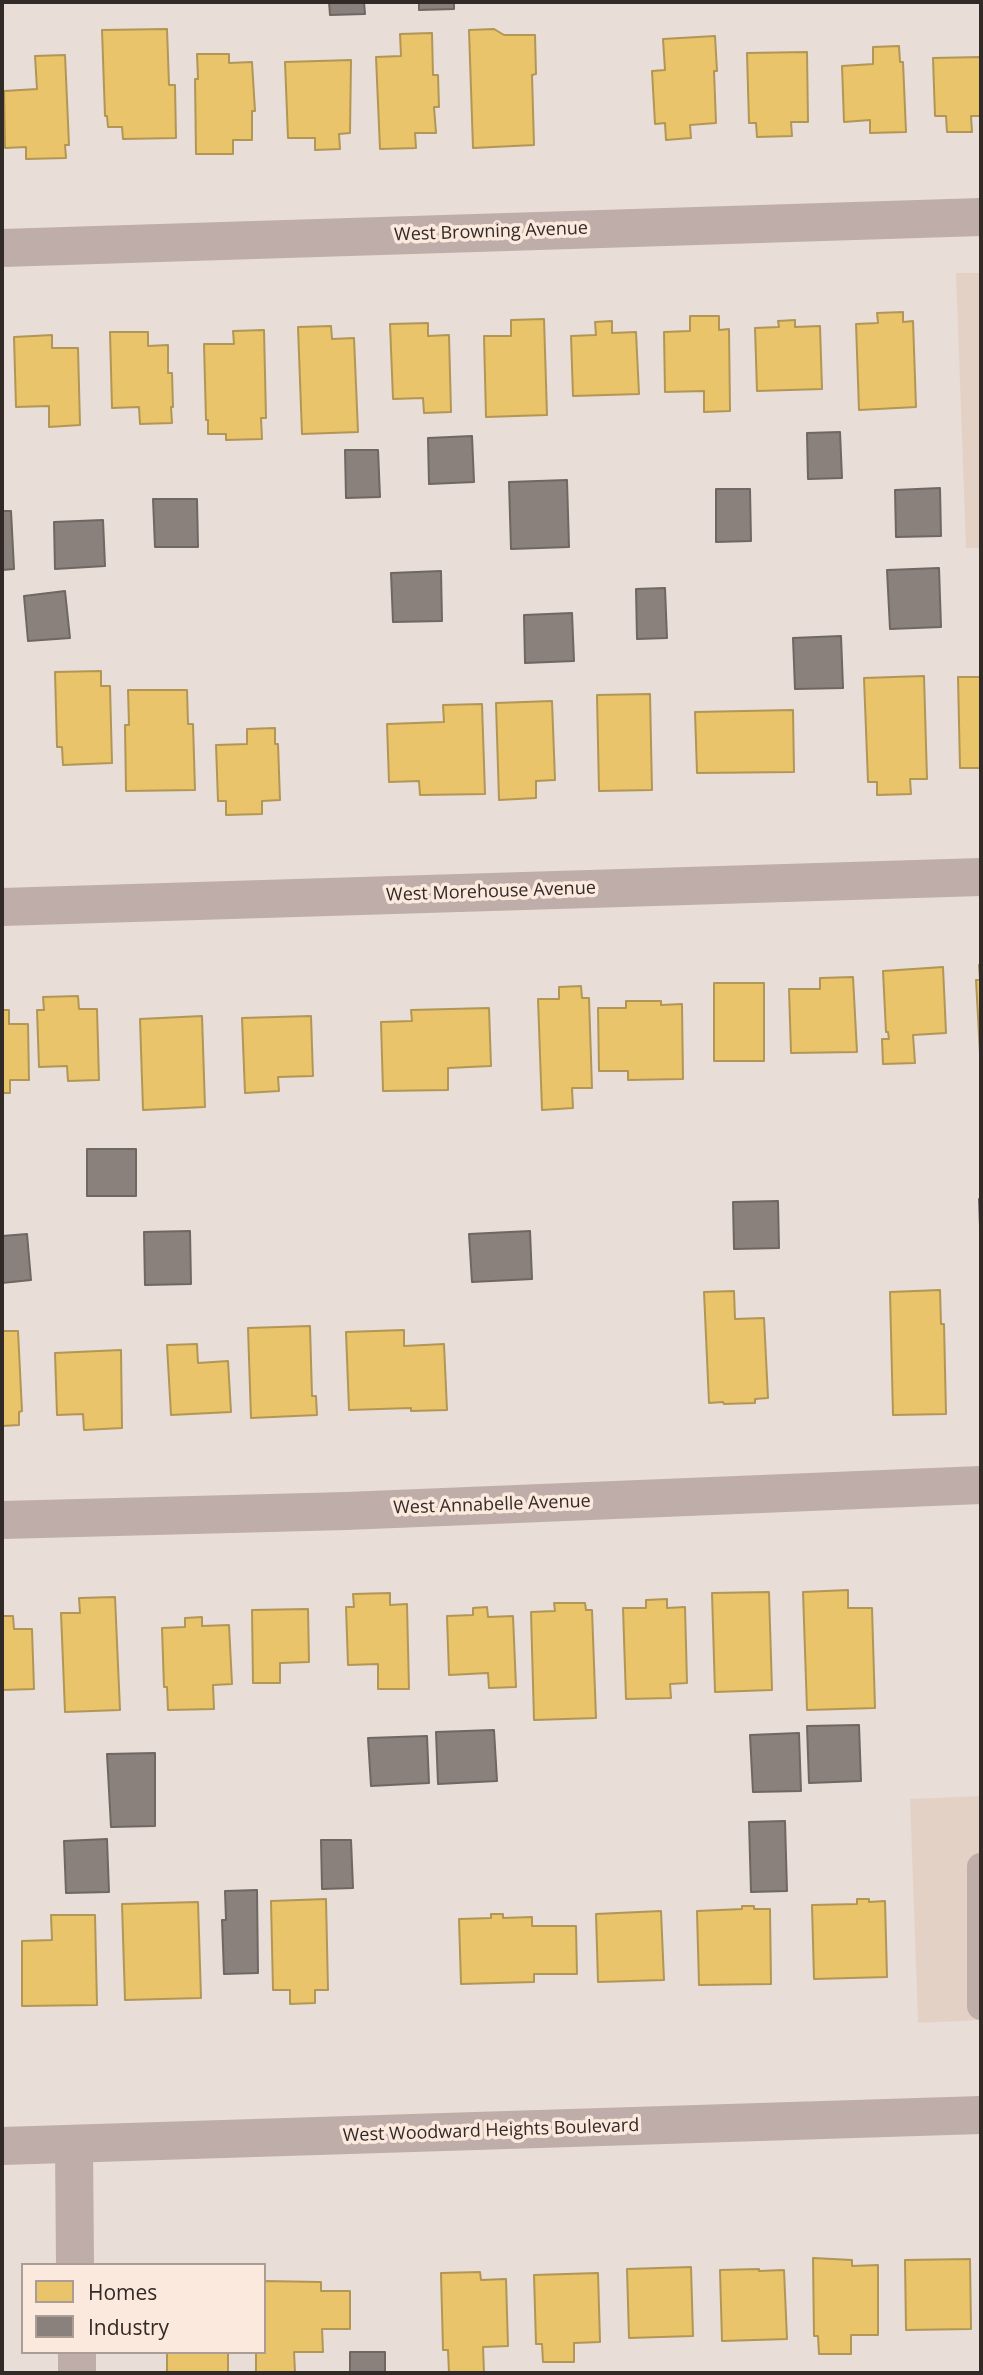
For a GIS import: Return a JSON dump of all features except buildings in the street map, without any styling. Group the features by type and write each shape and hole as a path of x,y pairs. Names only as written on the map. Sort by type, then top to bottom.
{"street":[{"name":"West Browning Avenue","path":"2,248 981,217"},
{"name":"West Morehouse Avenue","path":"2,907 981,877"},
{"name":"West Annabelle Avenue","path":"2,1520 346,1511 981,1485"},
{"name":"West Woodward Heights Boulevard","path":"2,2146 981,2115"},
{"path":"74,2144 75,2263"},
{"path":"77,2354 77,2373"}],"lane":[{"path":"981,1867 981,2006"}],"shaded area":[{"path":"956,273 981,273 981,548 966,548"},
{"path":"981,1796 981,2020 918,2023 910,1799"}]}
